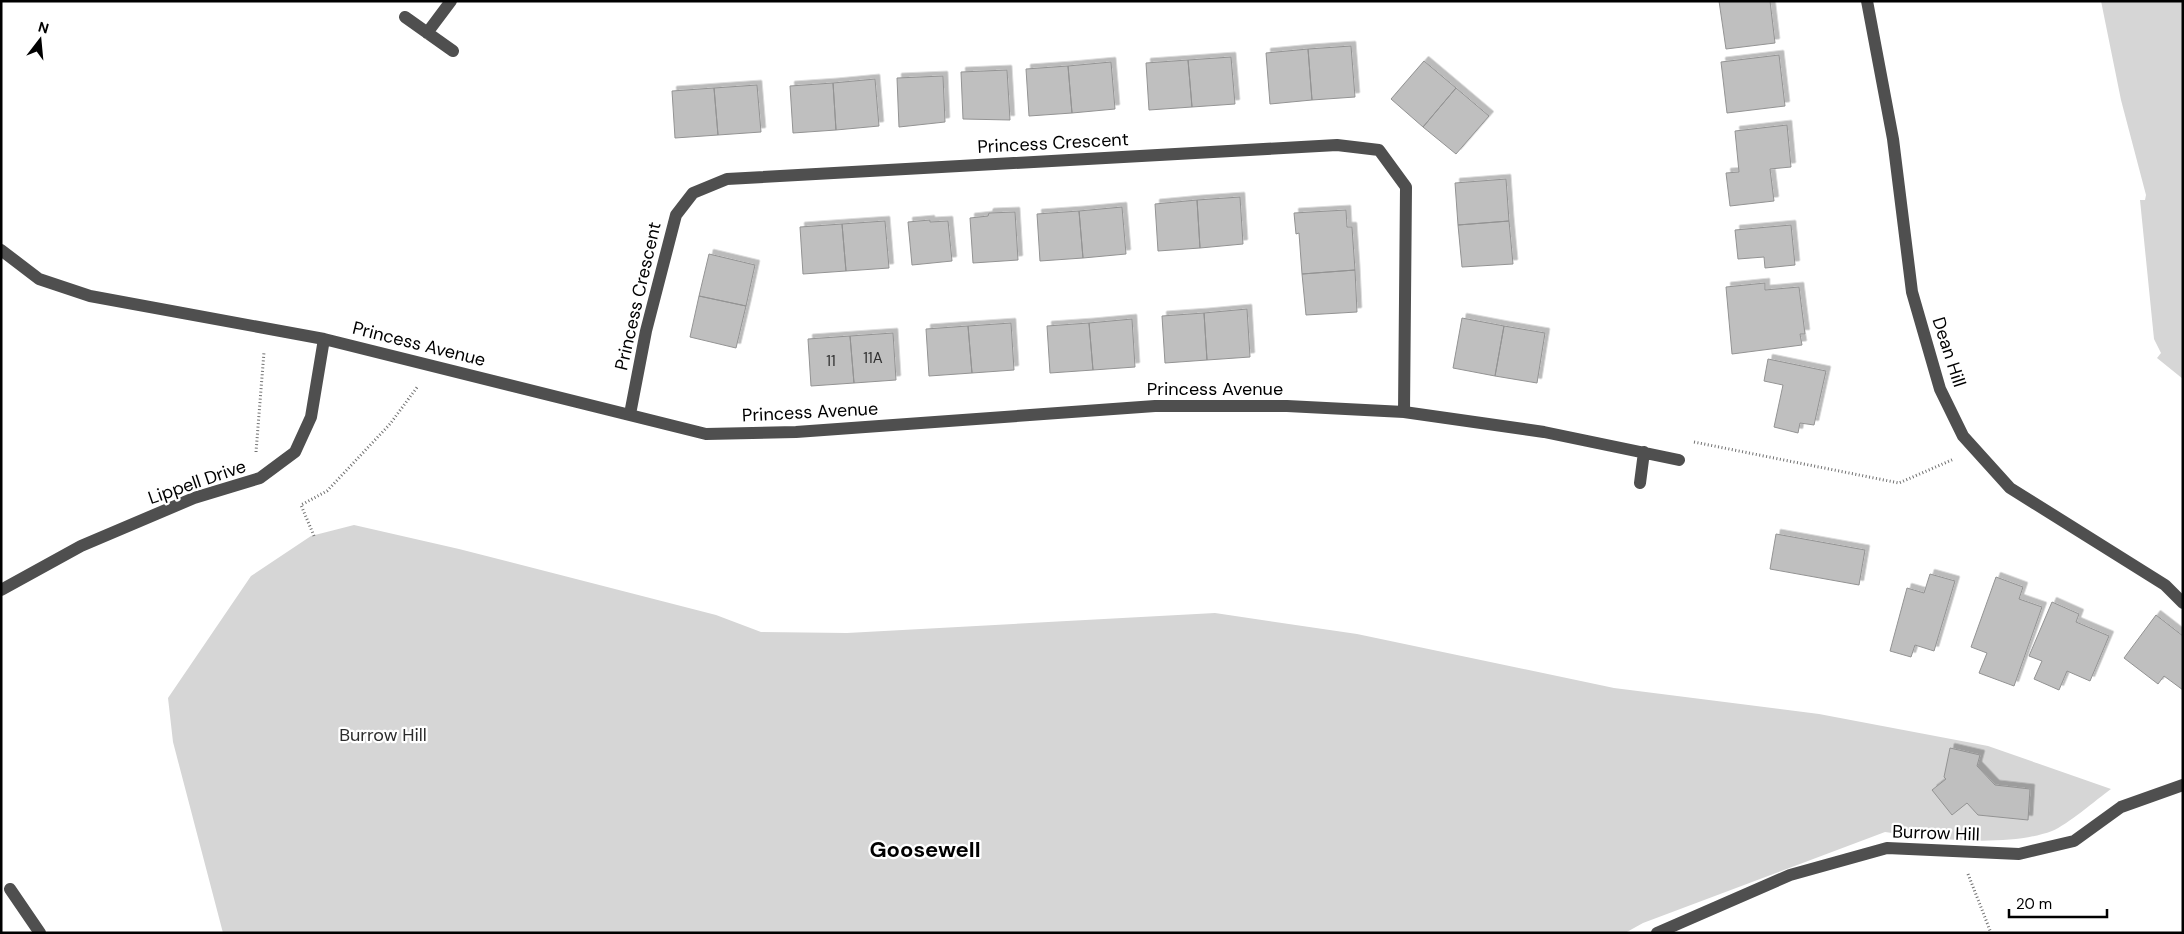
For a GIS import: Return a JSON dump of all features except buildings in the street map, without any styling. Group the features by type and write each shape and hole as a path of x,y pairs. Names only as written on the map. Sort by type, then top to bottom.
{"street":[{"path":"427,33 450,1"},
{"name":"Dean Hill","path":"1867,1 1893,139 1912,292 1940,389 1963,436 2010,488 2165,585 2183,603"},
{"path":"405,17 453,51"},
{"name":"Princess Crescent","path":"630,414 646,331 676,215 693,193 727,179 1337,145 1379,150 1406,187 1404,412"},
{"name":"Princess Avenue","path":"1,250 39,279 90,296 324,339 706,434 796,432 1155,406 1287,406 1404,412 1544,432 1680,460"},
{"name":"Lippell Drive","path":"1,590 80,546 194,498 260,478 295,452 311,417 324,339"},
{"path":"1640,483 1644,452"},
{"name":"Burrow Hill","path":"1657,933 1790,875 1887,848 2019,854 2074,841 2122,807 2183,785"},
{"path":"10,889 40,933"}],"path":[{"path":"253,480 266,329"},
{"path":"314,536 301,505 327,491 390,424 432,365"},
{"path":"1680,460 1691,442 1899,483 1975,450"},
{"path":"1966,851 1969,876 1991,933"}],"green space":[{"path":"2101,1 2183,1 2183,379 2157,358 2161,353 2154,339 2140,200 2145,200 2146,195 2121,100"},
{"name":"Burrow Hill","path":"354,525 459,549 716,615 761,632 847,633 1215,613 1357,634 1614,688 1819,714 1988,746 2111,789 2073,818 2052,831 2034,836 1992,841 1969,841 1885,832 1643,923 1625,933 223,933 173,742 168,698 251,576 311,536"}],"district":[{"name":"Goosewell","path":"925,849"}]}
